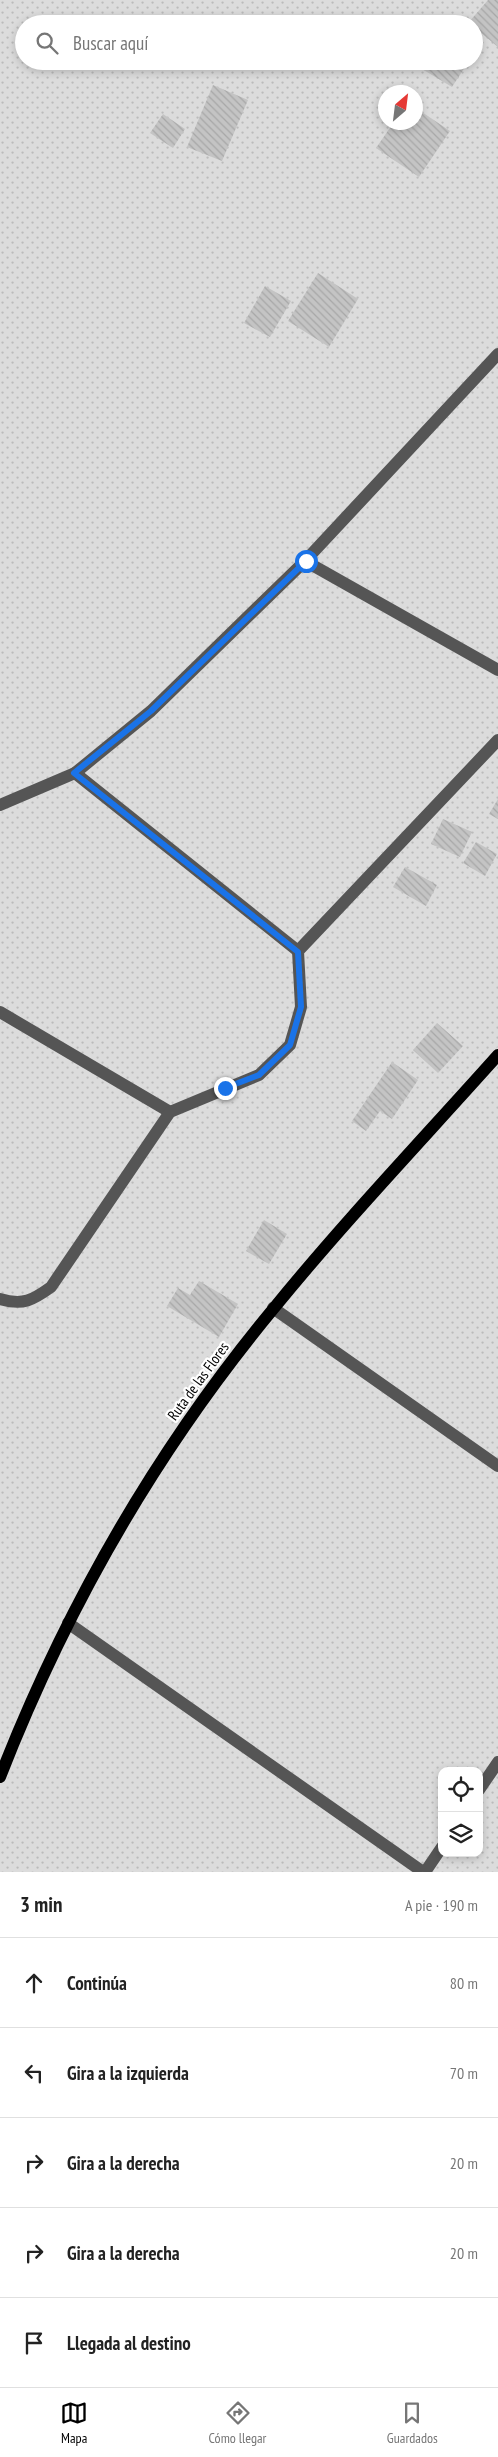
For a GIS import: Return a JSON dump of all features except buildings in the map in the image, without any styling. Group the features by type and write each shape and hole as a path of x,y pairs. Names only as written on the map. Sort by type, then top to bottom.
{"main road":[{"name":"Ruta de las Flores","path":"0,1777 16,1735 68,1623 116,1533 163,1457 219,1379 274,1308 498,1056"}],"street":[{"path":"0,805 74,773 151,711 306,561 498,354"},
{"path":"306,561 498,670"},
{"path":"0,1299 12,1303 33,1300 51,1287 170,1112 259,1075 290,1045 301,1007 298,952 498,740"},
{"path":"74,773 298,952"},
{"path":"0,1012 170,1112"},
{"path":"274,1308 498,1466"},
{"path":"68,1623 424,1872 438,1853"},
{"path":"483,1784 498,1762"}],"shaded area":[{"path":"0,0 498,0 498,1872 0,1872"}],"route":[{"path":"225,1088 259,1075 290,1045 301,1007 298,952 74,773 151,711 306,561"}]}
